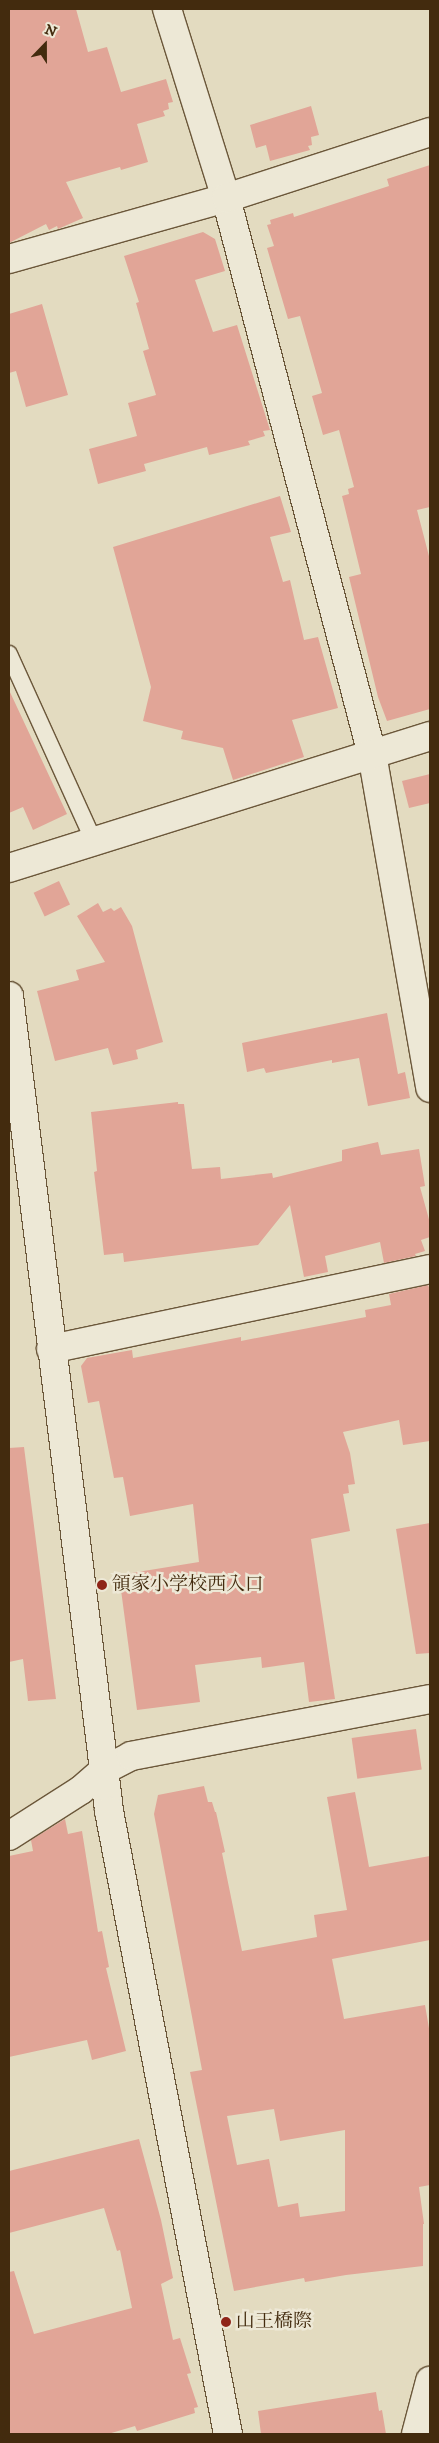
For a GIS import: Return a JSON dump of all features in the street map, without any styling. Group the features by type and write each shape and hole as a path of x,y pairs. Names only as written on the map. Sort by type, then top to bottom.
{"street":[{"path":"167,9 226,198 372,754 430,1088"},
{"path":"9,260 226,198 430,132"},
{"path":"9,868 430,736"},
{"path":"9,996 109,1811 228,2434"},
{"path":"51,1349 430,1269"},
{"path":"9,1836 81,1790 104,1770 131,1756 430,1699"},
{"path":"416,2434 430,2382"}],"lane":[{"path":"9,654 94,841"}],"building":[{"path":"9,9 76,9 88,52 107,47 121,92 166,79 173,102 168,103 169,109 163,111 165,116 137,124 148,162 121,170 120,167 66,182 83,218 58,229 57,226 49,230 46,224 9,243"},
{"path":"311,106 319,135 311,137 312,145 308,146 310,150 270,161 266,145 256,148 250,125"},
{"path":"430,165 430,507 417,510 430,560 430,709 387,721 378,697 349,577 361,574 342,496 349,494 348,489 354,487 339,430 323,435 312,396 322,393 300,316 288,319 267,248 274,246 267,225 271,224 270,220 293,213 294,217 389,186 387,179"},
{"path":"203,232 215,239 225,271 195,280 213,332 237,325 270,430 263,431 265,436 248,441 250,445 209,455 207,447 144,464 146,471 98,484 89,449 137,436 128,403 156,395 143,351 149,349 136,303 139,302 124,256"},
{"path":"42,304 68,395 26,407 16,371 9,373 9,314"},
{"path":"280,496 291,532 270,537 283,582 290,580 304,640 318,637 338,708 292,720 304,757 233,780 223,748 181,739 183,731 143,721 151,687 113,547"},
{"path":"9,690 67,814 33,830 23,807 9,813"},
{"path":"430,774 430,803 409,808 402,781"},
{"path":"59,881 70,905 45,916 34,893"},
{"path":"98,903 103,912 111,908 114,911 121,907 132,926 163,1042 136,1050 138,1059 113,1065 108,1048 55,1061 37,991 79,980 76,970 105,962 77,916"},
{"path":"387,1013 398,1074 405,1072 410,1098 368,1106 359,1058 332,1063 332,1060 266,1073 264,1068 247,1072 242,1043"},
{"path":"178,1102 178,1104 184,1104 192,1169 220,1167 221,1179 272,1173 273,1178 342,1161 342,1150 378,1142 381,1155 419,1149 425,1186 420,1187 430,1223 430,1237 421,1240 425,1251 415,1254 416,1256 384,1263 380,1242 325,1256 328,1272 304,1277 290,1205 258,1245 124,1262 123,1253 104,1255 94,1172 97,1171 91,1112"},
{"path":"428,1285 430,1290 430,1441 403,1445 399,1420 343,1432 350,1453 355,1484 348,1485 349,1493 343,1494 350,1531 311,1539 335,1699 309,1702 304,1662 262,1668 261,1657 195,1665 200,1702 137,1710 119,1575 199,1562 193,1504 130,1516 123,1477 114,1478 99,1401 88,1403 81,1366 87,1358 132,1350 133,1358 241,1337 241,1341 366,1317 365,1310 391,1305 389,1294"},
{"path":"24,1447 56,1699 28,1701 23,1659 9,1662 9,1448"},
{"path":"430,1523 430,1653 416,1654 396,1529"},
{"path":"416,1729 422,1770 357,1779 352,1738"},
{"path":"204,1786 208,1802 212,1802 216,1812 225,1852 222,1853 242,1951 317,1937 314,1915 347,1910 327,1797 355,1792 369,1867 430,1856 430,1940 332,1959 344,2019 425,2005 430,2034 430,2185 419,2187 424,2224 423,2266 305,2282 304,2278 234,2291 190,2072 202,2070 154,1814 158,1795","holes":["274,2109 280,2141 345,2130 345,2211 300,2217 298,2203 278,2207 269,2159 237,2165 227,2116"]},
{"path":"65,1819 68,1834 82,1831 98,1932 102,1931 109,1967 106,1968 126,2051 92,2060 87,2040 9,2057 9,1856 33,1851 31,1840"},
{"path":"139,2139 161,2220 173,2278 161,2284 173,2340 180,2338 191,2373 187,2374 198,2407 194,2408 195,2413 137,2431 135,2426 108,2434 9,2434 9,2272 14,2271 34,2334 132,2308 120,2250 117,2251 104,2208 9,2233 9,2171"},
{"path":"376,2392 379,2411 382,2410 386,2434 261,2434 258,2411"}],"place":[{"name":"領家小学校西入口","path":"102,1585"},
{"name":"山王橋際","path":"226,2322"}]}
